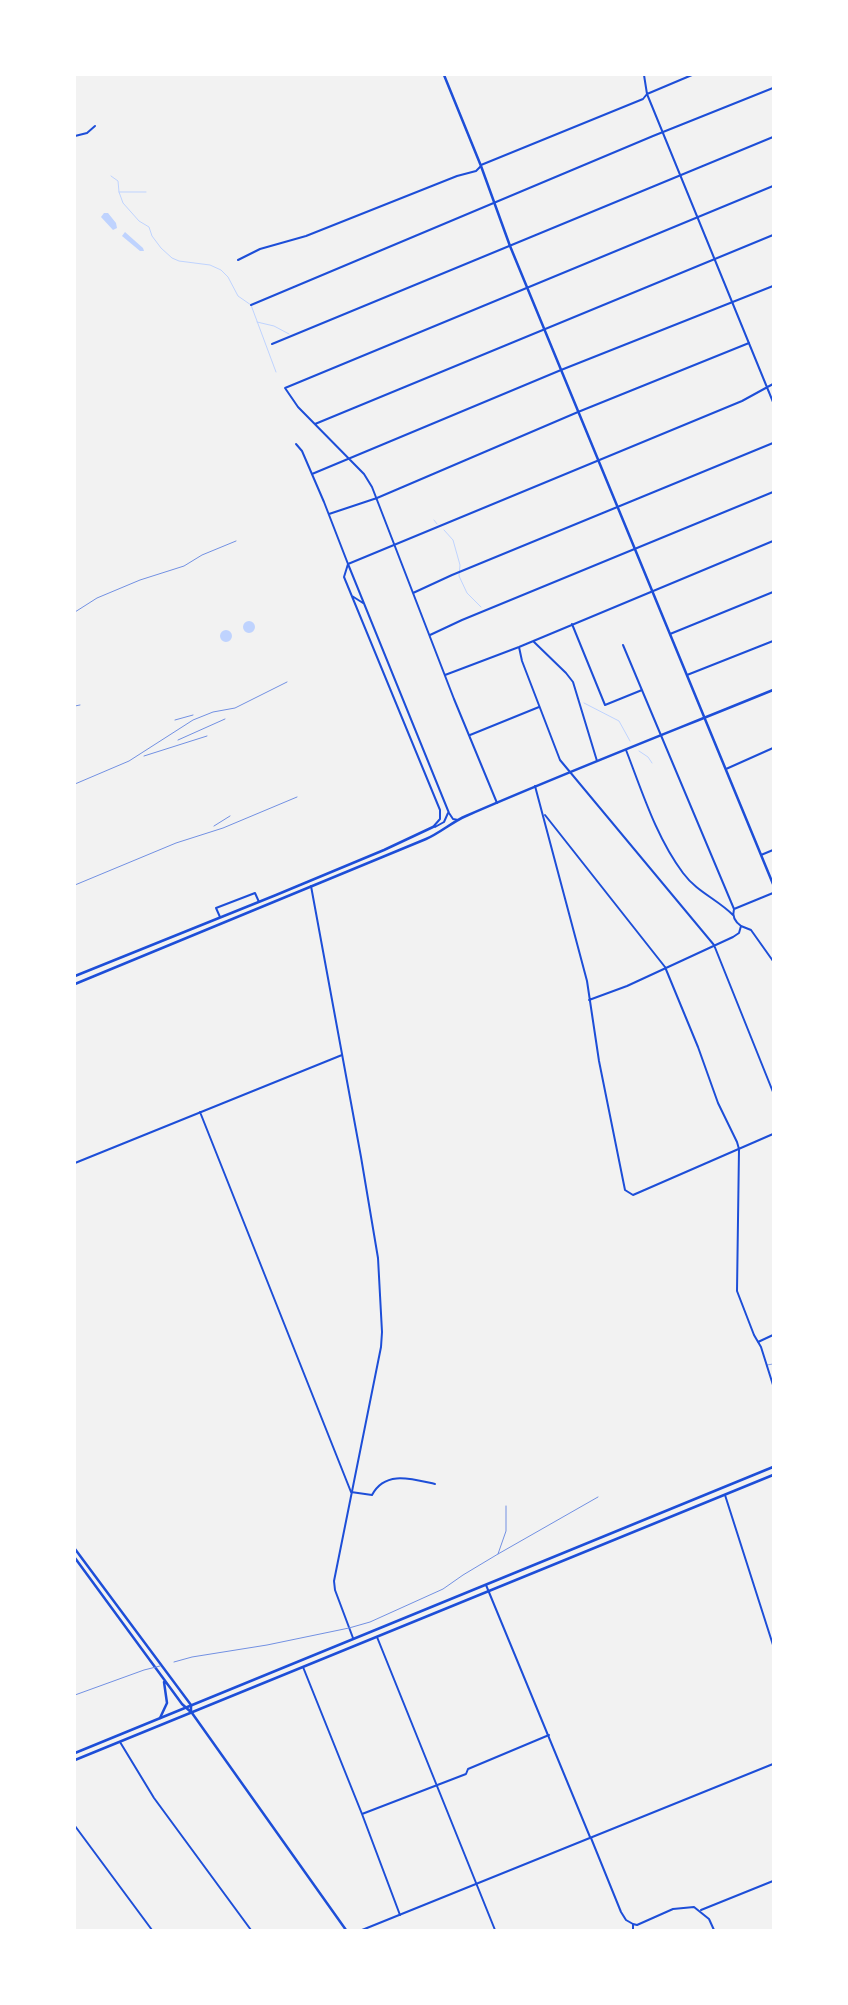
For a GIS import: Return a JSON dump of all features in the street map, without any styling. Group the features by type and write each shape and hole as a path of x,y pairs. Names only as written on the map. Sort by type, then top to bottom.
{"main road":[{"path":"444,75 481,166 510,246 773,884"},
{"path":"75,984 438,833 458,820 536,786 773,690"},
{"path":"75,976 309,882 433,828"},
{"path":"309,882 310,886"},
{"path":"75,1753 773,1467"},
{"path":"75,1760 773,1475"},
{"path":"75,1549 191,1705 192,1713"},
{"path":"75,1558 163,1678 192,1713 346,1930"},
{"path":"160,1718 167,1703 163,1678"}],"street":[{"path":"644,75 647,94 773,402"},
{"path":"238,260 260,249 306,236 457,176 472,172 481,166 643,100 647,94 692,75"},
{"path":"251,304 773,88"},
{"path":"75,136 87,134 95,126"},
{"path":"272,344 773,137"},
{"path":"496,803 377,498 364,474 293,402 285,388 773,186"},
{"path":"315,424 773,235"},
{"path":"312,474 561,370 773,286"},
{"path":"329,514 377,498 578,412 749,343"},
{"path":"348,564 742,401 773,384"},
{"path":"413,593 773,443"},
{"path":"296,444 302,451 329,514 450,816 458,820"},
{"path":"430,635 462,620 773,492"},
{"path":"445,675 519,647 773,541"},
{"path":"348,564 344,577 440,810 440,819 433,828"},
{"path":"670,634 773,592"},
{"path":"352,596 364,604"},
{"path":"572,624 605,705 642,690"},
{"path":"687,675 773,640"},
{"path":"533,641 573,682 597,761"},
{"path":"623,644 734,909 733,915"},
{"path":"519,647 522,661 557,755 714,945 773,1092"},
{"path":"469,736 539,706"},
{"path":"726,769 773,748"},
{"path":"626,750 660,835 683,873 702,892 733,915 740,926 751,930 773,962"},
{"path":"536,786 585,973 622,1184 625,1190 633,1194 773,1134"},
{"path":"433,828 444,822 448,816 447,809"},
{"path":"545,815 665,967 698,1046 718,1103 739,1149 737,1291 767,1365 773,1385"},
{"path":"761,854 773,850"},
{"path":"310,886 378,1258 381,1346 334,1581 335,1590 353,1638"},
{"path":"220,917 216,908 255,893 259,902"},
{"path":"734,909 773,893"},
{"path":"589,1000 627,986 733,937 739,933 740,926"},
{"path":"75,1164 342,1055"},
{"path":"200,1112 352,1492"},
{"path":"758,1342 773,1335"},
{"path":"352,1492 372,1495 382,1482 391,1478 435,1484"},
{"path":"726,1494 773,1645"},
{"path":"486,1585 621,1912 626,1920 633,1924 642,1923 673,1909 694,1907 701,1910 709,1919 714,1930"},
{"path":"377,1637 495,1930"},
{"path":"303,1667 400,1915"},
{"path":"362,1814 466,1774 468,1769 549,1735"},
{"path":"120,1742 154,1798 251,1930"},
{"path":"362,1930 773,1764"},
{"path":"75,1826 152,1930"},
{"path":"701,1910 773,1881"},
{"path":"633,1924 633,1930"}],"lane":[{"path":"767,1365 773,1364"}],"water":[{"path":"104,213 108,213 116,223 117,228 113,230 101,217"},
{"path":"125,232 144,251 140,251 122,236"},
{"path":"249,621 255,627 249,633 243,627"},
{"path":"226,630 232,636 226,642 220,636"}],"waterway":[{"path":"111,176 118,181 123,203 139,221 149,227 152,236 172,258 179,261 210,265 221,270 228,277 238,296 251,305 276,372"},
{"path":"119,192 146,192"},
{"path":"257,322 274,326 289,334"},
{"path":"434,520 437,524"},
{"path":"444,530 453,540 460,565 459,576 467,593 481,607"},
{"path":"584,703 619,721 630,741"},
{"path":"639,751 648,757 652,763"}],"railway":[{"path":"75,612 97,598 140,580 184,566 202,555 236,541"},
{"path":"75,784 129,761 193,720 213,712 235,708 287,682"},
{"path":"75,706 80,705"},
{"path":"175,720 193,715"},
{"path":"178,740 225,719"},
{"path":"144,756 207,736"},
{"path":"75,885 176,843 223,828 297,797"},
{"path":"214,826 230,816"},
{"path":"174,1662 192,1657 267,1645 370,1622 443,1589 498,1554 598,1497"},
{"path":"498,1554 506,1531 506,1506"},
{"path":"75,1695 160,1666"}]}
